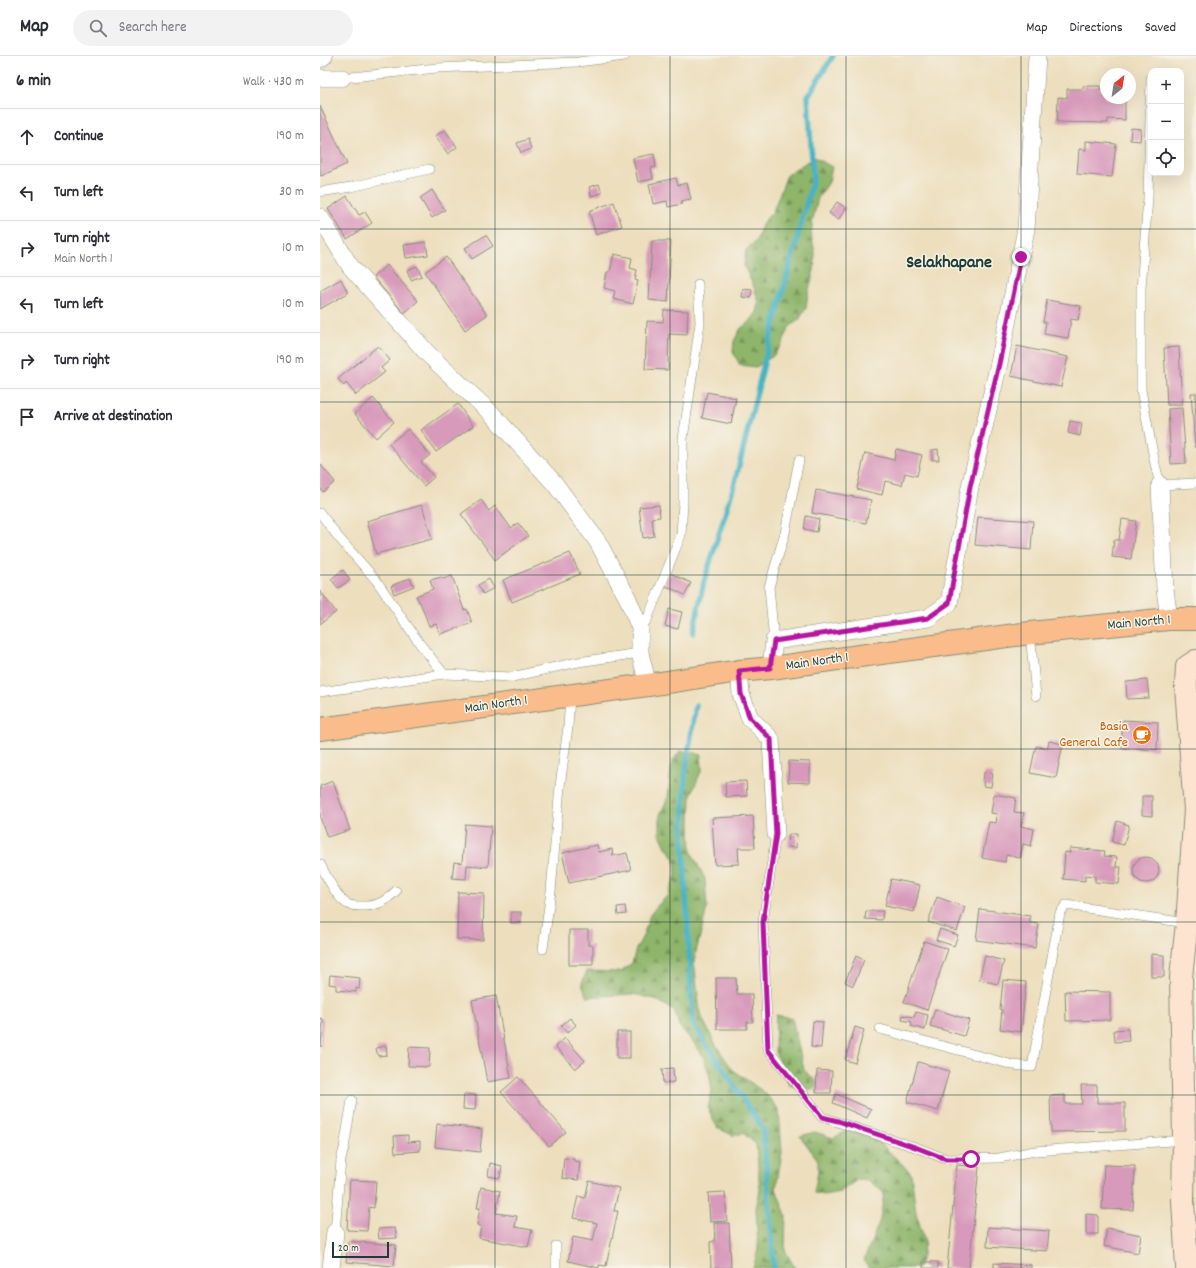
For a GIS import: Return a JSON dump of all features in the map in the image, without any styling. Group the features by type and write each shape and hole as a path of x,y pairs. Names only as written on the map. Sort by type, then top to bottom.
{"main road":[{"name":"Main North 1","path":"320,729 648,685 739,671 1030,633 1169,620 1196,619"}],"street":[{"path":"320,59 324,56"},
{"path":"770,668 774,641 928,618 949,603 970,487 999,364 1026,229 1037,56"},
{"path":"320,78 342,78"},
{"path":"320,217 350,266 428,354 492,414 555,484 598,542 628,599 640,628 640,653 648,685"},
{"path":"1160,485 1165,589 1169,620"},
{"path":"1187,1268 1183,1201 1190,1140 1181,977 1187,923 1195,810 1186,686 1188,667 1196,661"},
{"path":"739,671 741,694 750,718 771,739 776,834"},
{"path":"331,1268 335,1232"}],"lane":[{"path":"342,78 437,68 625,56"},
{"path":"1150,104 1148,198 1141,289 1141,390 1160,485 1196,483"},
{"path":"320,192 351,187 429,169"},
{"path":"640,628 647,620 681,535 683,503 683,439 700,323 698,284"},
{"path":"774,641 769,587 784,532 799,460"},
{"path":"320,512 339,538 376,580 420,644 444,674"},
{"path":"1030,633 1036,696"},
{"path":"320,692 444,674 512,676 578,662 640,653"},
{"path":"543,949 551,891 570,695"},
{"path":"776,834 763,922 768,1050 822,1117 838,1121 946,1159 999,1158 1035,1151 1190,1140"},
{"path":"320,864 338,896 347,904 360,906 375,905 385,901 396,891"},
{"path":"880,1028 1013,1065 1032,1067 1060,913 1066,905 1187,923"},
{"path":"335,1232 341,1160 352,1100"},
{"path":"556,1246 556,1268"}],"green space":[{"path":"814,157 832,167 829,182 818,198 813,219 811,234 815,253 814,270 806,308 799,320 789,327 783,343 773,356 756,367 740,365 733,352 734,341 741,328 749,323 757,312 759,303 754,287 744,266 746,250 756,241 763,223 773,211 787,175"},
{"path":"680,751 701,754 702,769 691,795 690,824 691,851 705,879 707,908 694,960 700,1014 716,1045 732,1069 765,1093 779,1110 782,1152 776,1189 786,1215 785,1250 795,1268 753,1268 758,1249 756,1208 760,1190 756,1144 743,1133 734,1136 718,1128 713,1120 708,1108 712,1091 709,1073 703,1056 679,1026 675,1011 655,999 633,994 587,997 582,983 587,971 621,972 632,963 650,915 668,895 676,875 675,859 666,847 660,834 660,815 668,797 672,762"},
{"path":"776,1015 792,1018 804,1070 820,1085 811,1090 789,1085 775,1052"},
{"path":"851,1129 865,1131 877,1140 911,1173 916,1213 925,1242 919,1268 869,1268 864,1260 880,1220 884,1193 869,1181 857,1180 840,1192 823,1195 814,1193 818,1172 818,1160 800,1136 815,1132 833,1138"}],"building":[{"path":"1083,86 1100,86 1100,104 1125,104 1125,120 1108,119 1108,123 1057,122 1058,97 1067,98 1067,89 1083,89"},
{"path":"320,106 347,164 321,176 320,175"},
{"path":"1131,128 1141,129 1140,141 1130,140"},
{"path":"445,130 457,147 448,154 435,136"},
{"path":"528,139 531,149 521,153 517,143"},
{"path":"1086,141 1116,144 1112,177 1077,174 1079,149 1086,150"},
{"path":"654,154 656,167 651,168 653,179 638,182 633,158"},
{"path":"676,178 678,185 687,183 691,199 681,201 682,204 668,207 667,201 653,204 649,184"},
{"path":"599,184 602,193 591,196 589,187"},
{"path":"432,190 445,210 432,218 420,198"},
{"path":"347,196 359,215 365,212 372,223 347,239 328,209"},
{"path":"614,202 622,226 596,235 589,211"},
{"path":"837,202 846,208 838,220 829,213"},
{"path":"486,235 493,246 472,259 465,248"},
{"path":"652,241 671,241 668,302 649,300"},
{"path":"426,242 428,255 406,258 404,245"},
{"path":"614,254 632,258 630,268 637,270 635,280 638,281 633,304 613,299 615,291 604,288 607,272 610,272"},
{"path":"446,257 487,315 465,330 425,272"},
{"path":"387,265 418,301 404,313 373,277"},
{"path":"417,266 422,276 411,280 407,270"},
{"path":"341,279 348,293 320,309 320,291"},
{"path":"743,289 752,290 751,298 742,297"},
{"path":"1047,300 1081,306 1078,320 1071,319 1068,338 1044,334 1046,322 1043,322"},
{"path":"664,310 688,311 687,335 669,334 668,370 645,369 647,321 663,322"},
{"path":"378,346 390,360 381,368 385,372 356,395 346,383 344,386 338,379"},
{"path":"1017,346 1068,357 1061,387 1011,376"},
{"path":"1179,347 1182,405 1167,405 1164,348"},
{"path":"707,392 736,398 731,424 702,418"},
{"path":"1191,393 1196,393 1196,447 1195,447"},
{"path":"373,398 394,422 376,438 355,414"},
{"path":"458,404 473,426 436,452 421,430"},
{"path":"1182,408 1186,463 1171,464 1168,409"},
{"path":"1070,421 1082,423 1080,436 1068,433"},
{"path":"408,429 430,455 421,462 434,477 424,486 389,444"},
{"path":"896,449 922,455 917,476 905,473 902,485 885,481 882,495 857,489 865,453 894,460"},
{"path":"938,449 939,460 932,460 932,450"},
{"path":"320,464 335,482 323,492 320,488"},
{"path":"816,490 871,500 866,523 812,513"},
{"path":"481,500 489,511 495,506 511,528 518,523 528,536 495,560 461,514"},
{"path":"422,505 432,539 376,554 367,521"},
{"path":"659,505 660,517 652,518 654,536 643,538 639,507"},
{"path":"806,516 819,519 817,532 804,529"},
{"path":"978,517 1033,521 1031,550 975,545"},
{"path":"1122,519 1136,521 1131,559 1112,557 1114,540 1119,540"},
{"path":"570,553 580,574 512,602 503,580"},
{"path":"343,570 350,580 338,588 331,579"},
{"path":"670,573 691,583 685,595 664,585"},
{"path":"452,576 464,610 467,609 472,623 440,634 436,624 429,626 420,602 416,596 433,589 430,580 442,577 443,579"},
{"path":"410,578 414,586 394,594 391,586"},
{"path":"489,579 494,588 483,594 478,585"},
{"path":"320,591 336,612 320,624"},
{"path":"669,609 682,612 678,629 665,626"},
{"path":"1147,680 1149,698 1127,699 1126,682"},
{"path":"1123,720 1158,722 1157,750 1121,748"},
{"path":"1049,741 1063,744 1056,778 1030,773 1036,746 1047,749"},
{"path":"789,761 810,762 810,783 788,782"},
{"path":"984,772 993,773 991,787 983,786"},
{"path":"333,781 350,830 327,837 320,817 320,786"},
{"path":"746,781 747,796 726,797 725,782"},
{"path":"994,794 1016,798 1014,812 1024,813 1021,826 1034,829 1031,846 1023,844 1020,858 1006,855 1005,862 982,858 989,822 996,823 997,814 991,813"},
{"path":"1142,796 1152,796 1152,816 1142,815"},
{"path":"753,816 755,848 738,848 739,864 715,865 712,818"},
{"path":"1117,821 1129,825 1124,845 1112,842"},
{"path":"465,824 491,826 488,867 467,865 466,879 452,878 454,862 462,863"},
{"path":"789,834 797,834 796,848 788,847"},
{"path":"597,845 599,852 612,849 613,856 627,853 631,870 569,883 562,853"},
{"path":"1070,848 1105,851 1104,856 1117,857 1116,867 1121,867 1119,884 1095,882 1095,876 1085,875 1085,881 1063,879 1065,852 1070,853"},
{"path":"1146,857 1155,861 1159,870 1155,879 1146,883 1137,879 1133,870 1137,861"},
{"path":"891,879 920,885 914,912 885,906"},
{"path":"458,892 484,893 483,940 457,939"},
{"path":"937,897 965,907 957,931 928,922"},
{"path":"625,906 626,914 618,915 617,907"},
{"path":"980,909 1030,916 1030,923 1039,924 1035,948 976,940"},
{"path":"866,911 883,911 882,920 865,919"},
{"path":"511,912 521,912 521,923 511,923"},
{"path":"940,929 958,935 954,946 936,940"},
{"path":"569,930 588,930 588,945 593,945 593,965 569,965"},
{"path":"924,941 948,949 927,1010 904,1002"},
{"path":"1151,954 1164,955 1164,977 1151,977"},
{"path":"856,956 864,960 853,986 845,982"},
{"path":"985,956 1004,961 998,984 979,980"},
{"path":"330,975 360,978 359,989 356,988 356,992 336,990 336,985 329,984"},
{"path":"716,978 736,978 737,994 752,994 753,1022 747,1022 747,1029 717,1029"},
{"path":"1003,980 1026,982 1021,1032 1000,1029"},
{"path":"1065,991 1110,992 1110,1020 1066,1021"},
{"path":"496,996 511,1078 487,1082 472,1000"},
{"path":"935,1009 969,1020 964,1036 930,1026"},
{"path":"916,1012 928,1015 925,1030 911,1026 912,1022 902,1020 903,1015 914,1017"},
{"path":"320,1018 323,1019 321,1047 320,1046"},
{"path":"570,1018 576,1025 567,1033 561,1026"},
{"path":"813,1021 823,1022 821,1048 811,1047"},
{"path":"855,1027 864,1030 855,1063 845,1060"},
{"path":"1128,1029 1129,1041 1115,1042 1114,1030"},
{"path":"617,1032 630,1032 630,1058 617,1058"},
{"path":"565,1038 585,1061 575,1069 556,1047"},
{"path":"386,1046 387,1055 378,1056 376,1048"},
{"path":"409,1047 430,1048 429,1067 408,1066"},
{"path":"918,1062 949,1071 938,1111 907,1102"},
{"path":"673,1068 674,1082 663,1083 662,1069"},
{"path":"817,1070 832,1071 831,1093 816,1093"},
{"path":"518,1077 566,1132 549,1146 501,1092"},
{"path":"1081,1085 1097,1085 1097,1103 1125,1103 1125,1131 1051,1132 1050,1096 1065,1095 1065,1104 1082,1104"},
{"path":"464,1094 476,1095 475,1110 463,1109"},
{"path":"836,1094 871,1109 867,1118 833,1103"},
{"path":"437,1124 482,1129 480,1152 435,1147"},
{"path":"408,1135 408,1142 420,1141 420,1151 395,1153 394,1136"},
{"path":"564,1158 574,1159 574,1161 580,1162 578,1180 562,1178"},
{"path":"490,1163 502,1166 500,1178 488,1176"},
{"path":"957,1165 979,1167 969,1268 947,1268"},
{"path":"1104,1165 1135,1166 1133,1210 1102,1209"},
{"path":"350,1180 376,1181 374,1208 369,1207 367,1231 347,1230"},
{"path":"589,1181 619,1188 614,1211 618,1211 606,1266 599,1265 599,1268 568,1261 573,1237 593,1241 597,1223 573,1218 578,1196 585,1198"},
{"path":"481,1187 500,1191 496,1213 517,1216 515,1227 532,1230 528,1247 479,1238 481,1226 477,1225 480,1208 477,1208"},
{"path":"725,1192 727,1221 710,1222 708,1193"},
{"path":"1086,1214 1098,1215 1098,1234 1086,1234"},
{"path":"714,1223 729,1223 731,1268 711,1268 710,1242 715,1241"},
{"path":"988,1227 1049,1231 1047,1251 987,1247"},
{"path":"395,1228 397,1238 379,1239 378,1229"},
{"path":"1107,1228 1141,1235 1138,1253 1104,1246"},
{"path":"348,1241 396,1245 394,1266 346,1262"},
{"path":"923,1262 938,1262 938,1268 923,1268"},
{"path":"994,1263 1031,1265 1031,1268 994,1268"}],"waterway":[{"path":"693,633 704,582 735,482 768,347 813,179 808,96 833,56"},
{"path":"696,705 685,774 683,837 693,1024 763,1129 774,1268"}],"place":[{"name":"Basia General Cafe","path":"1142,735"}],"district":[{"name":"Selakhapane","path":"949,263"}],"route":[{"path":"971,1159 946,1159 915,1147 822,1117 768,1050 763,922 776,834 771,739 750,718 741,694 739,671 770,668 774,641 928,618 949,603 970,487 999,364 1021,257"}]}
